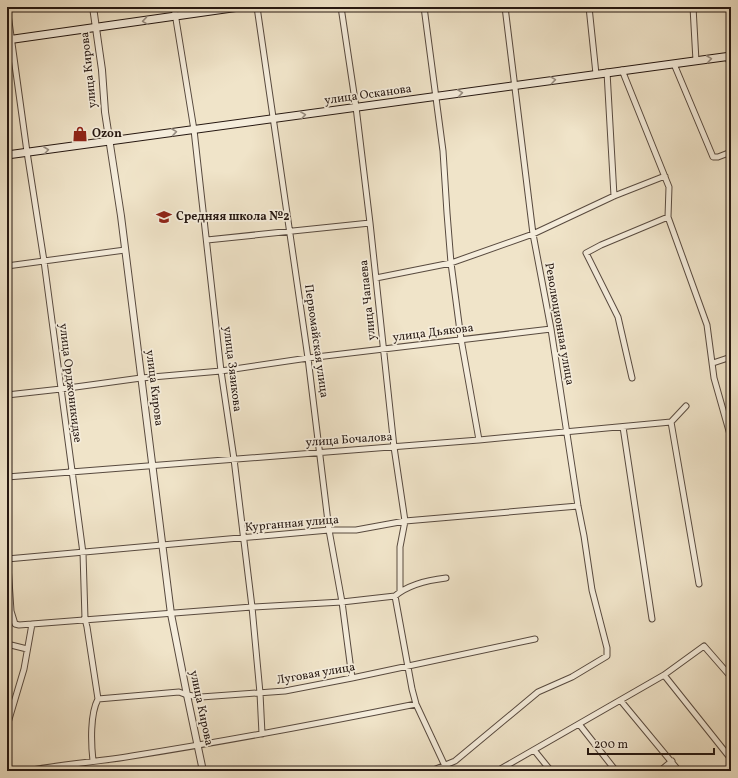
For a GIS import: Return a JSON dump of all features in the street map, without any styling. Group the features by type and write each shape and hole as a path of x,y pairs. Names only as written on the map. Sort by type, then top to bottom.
{"main road":[{"path":"9,40 239,7"},
{"name":"улица Осканова","path":"7,155 729,56"}],"street":[{"name":"улица Орджоникидзе","path":"7,7 9,40 44,261 82,553 85,619 98,699 94,706 92,727 93,761"},
{"name":"улица Кирова","path":"93,7 109,142 125,250 171,614 203,771"},
{"name":"улица Зязикова","path":"174,7 194,130 221,371 234,458 252,607 260,693 262,734"},
{"name":"Первомайская улица","path":"257,7 291,232 330,530 342,602 352,678"},
{"name":"улица Чапаева","path":"341,7 356,107 394,446 405,521 400,547 400,592"},
{"path":"424,7 443,151 446,213 451,263 461,339 479,440"},
{"name":"Революционная улица","path":"445,766 455,761 538,692 572,676 607,656 607,648 592,590 552,329 533,234 505,7"},
{"path":"589,7 596,74"},
{"path":"693,7 696,61"},
{"path":"729,56 731,65"},
{"path":"674,64 713,157 718,157 731,152"},
{"path":"622,70 669,187 668,217 707,325 714,378 731,438"},
{"path":"607,72 614,196"},
{"path":"376,278 451,263 533,234 614,196 665,176"},
{"path":"632,378 618,318 586,253 601,245 668,217"},
{"path":"207,240 370,223"},
{"path":"7,266 125,250"},
{"name":"улица Дьякова","path":"7,395 141,378 221,371 308,358 552,329"},
{"path":"713,363 731,357"},
{"path":"686,406 671,422 699,584"},
{"name":"улица Бочалова","path":"7,477 234,458 479,440 671,422"},
{"path":"623,427 652,619"},
{"name":"Курганная улица","path":"8,559 330,530 356,530 405,521 578,506"},
{"path":"7,550 11,611 15,624 342,602 395,596 400,592 429,580 446,578"},
{"path":"395,596 416,704 445,766 431,771"},
{"path":"7,726 24,669 32,624"},
{"name":"Луговая улица","path":"98,699 179,692 201,697 285,691 535,639"},
{"path":"7,644 27,649"},
{"path":"497,771 664,675 704,646 731,678"},
{"path":"664,675 731,759"},
{"path":"621,700 679,771"},
{"path":"27,771 130,756 262,734 416,704"},
{"path":"579,724 616,771"},
{"path":"534,750 551,771"},
{"path":"660,771 672,761"}],"place":[{"name":"Ozon","path":"80,134"},
{"name":"Средняя школа №2","path":"164,217"}]}
